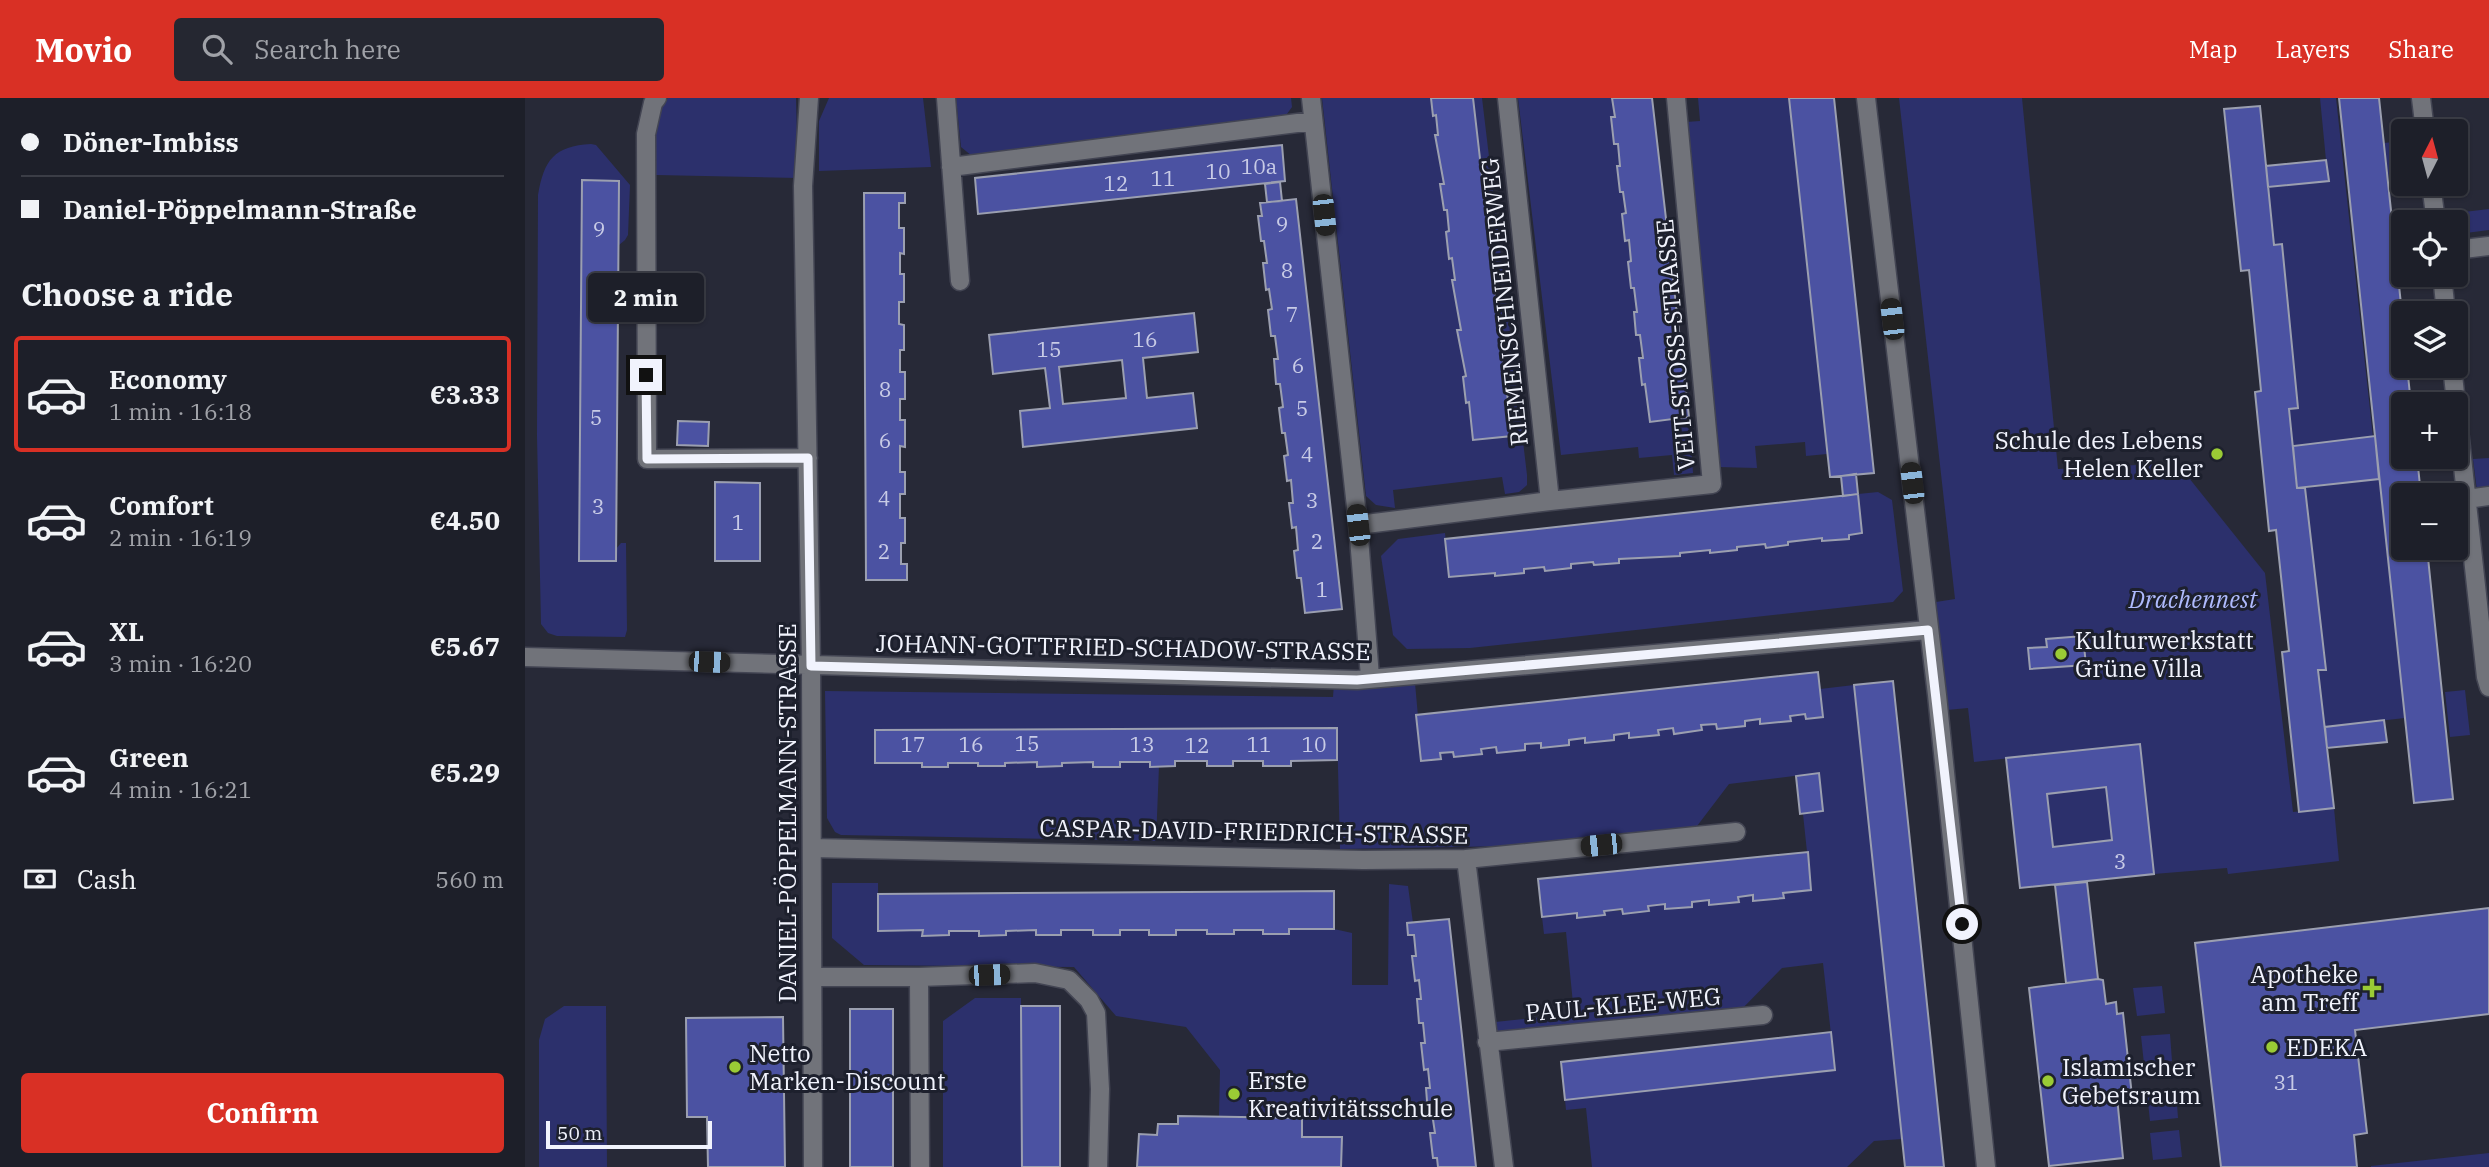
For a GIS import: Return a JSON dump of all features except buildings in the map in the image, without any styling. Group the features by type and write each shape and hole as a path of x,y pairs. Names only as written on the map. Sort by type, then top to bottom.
{"street":[{"path":"657,98 653,103 646,134 647,459 808,458"},
{"name":"DANIEL-PÖPPELMANN-STRASSE","path":"809,98 803,186 811,666 813,1167"},
{"path":"946,98 961,281"},
{"path":"1311,98 1358,525 1370,677"},
{"name":"RIEMENSCHNEIDERWEG","path":"1507,98 1550,500"},
{"name":"VEIT-STOSS-STRASSE","path":"1358,525 1550,500 1712,484 1676,98"},
{"path":"1866,98 1957,880 1986,1167"},
{"path":"2421,98 2424,119"},
{"path":"951,167 1313,121"},
{"path":"2468,248 2489,246"},
{"path":"2453,378 2465,483"},
{"path":"2468,499 2489,496"},
{"path":"2468,508 2489,687"},
{"name":"JOHANN-GOTTFRIED-SCHADOW-STRASSE","path":"525,657 1357,680 1928,630"},
{"name":"CASPAR-DAVID-FRIEDRICH-STRASSE","path":"812,848 1349,860 1466,859 1736,832"},
{"path":"1466,859 1504,1167"},
{"path":"813,977 1035,973 1069,980 1093,1006 1097,1022 1100,1088 1098,1167"},
{"path":"919,977 920,1167"},
{"name":"PAUL-KLEE-WEG","path":"1487,1042 1763,1015"}],"green space":[{"path":"668,98 796,98 798,178 651,174 655,124"},
{"path":"829,98 923,98 931,167 819,171 819,121"},
{"path":"956,98 1291,98 1292,107 1284,118 972,156 961,147"},
{"path":"1322,98 1431,98 1433,115 1436,115 1438,135 1435,136 1444,184 1440,185 1443,210 1447,210 1449,258 1452,258 1455,280 1452,281 1461,330 1457,331 1466,376 1463,377 1465,402 1469,402 1473,439 1512,435 1473,98 1482,98 1527,475 1527,485 1519,492 1505,494 1502,477 1393,490 1395,508 1376,505 1366,496"},
{"path":"1518,98 1612,98 1615,117 1611,117 1614,144 1618,144 1620,166 1617,167 1626,213 1623,214 1631,261 1628,262 1631,288 1634,288 1637,312 1634,312 1636,334 1640,335 1642,385 1645,384 1650,421 1689,417 1693,473 1674,475 1672,455 1639,458 1638,447 1561,455"},
{"path":"1698,98 1789,98 1827,454 1806,456 1805,442 1755,446 1757,468 1718,467 1686,122 1700,121"},
{"name":"Drachennest","path":"1899,98 2022,98 2058,469 2177,463 2265,573 2293,812 2334,808 2339,861 2228,874 2227,868 2154,874 2140,744 1974,762 1968,708 1947,710 1936,602 1955,599"},
{"path":"2320,98 2336,98 2373,437 2293,446 2289,409 2298,408 2282,244 2274,245 2268,187 2328,181"},
{"path":"2391,142 2391,188 2390,188 2384,143"},
{"path":"596,145 630,185 628,235 619,245 619,181 582,181 579,560 615,561 616,549 621,543 626,543 625,637 557,636 548,633 541,624 537,436 538,195 540,183 553,157 568,148"},
{"path":"2489,209 2489,230 2468,233 2468,212"},
{"path":"2489,458 2489,489 2477,491 2473,459"},
{"path":"2379,479 2405,718 2325,727 2318,670 2326,669 2305,488"},
{"path":"1878,492 1892,500 1903,591 1893,602 1470,648 1407,649 1393,635 1381,556 1398,539 1445,533 1449,577 1524,573 1524,569 1544,567 1545,571 1571,564 1680,557 1680,553 1736,551 1737,547 1788,545 1788,542 1822,538 1823,541 1849,539 1849,535 1862,533 1858,494"},
{"path":"1415,683 1422,761 1440,759 1440,753 1453,752 1454,757 1482,754 1481,749 1496,747 1525,750 1525,744 1541,743 1541,747 1569,745 1569,740 1585,738 1586,743 1614,740 1614,735 1629,733 1630,738 1658,735 1658,730 1673,728 1674,734 1702,730 1701,725 1716,724 1717,729 1745,726 1745,721 1760,719 1761,724 1790,721 1790,716 1805,714 1806,719 1822,717 1820,689 1854,685 1902,1139 1874,1141 1847,1167 1592,1167 1586,1108 1566,1110 1565,1100 1835,1070 1823,963 1782,968 1739,1012 1496,1036 1495,1022 1574,1014 1566,932 1544,934 1542,917 1577,913 1578,918 1604,915 1604,911 1649,911 1648,906 1665,904 1666,909 1692,907 1692,902 1709,900 1710,905 1738,902 1738,897 1753,895 1754,901 1783,898 1783,893 1811,890 1803,814 1823,811 1818,773 1729,784 1694,830 1510,846 1340,849 1337,728 875,730 875,763 978,763 978,766 1005,766 1005,763 1037,762 1037,767 1093,762 1093,767 1120,767 1120,762 1150,762 1150,767 1159,766 1156,841 841,835 835,832 827,818 825,691 1333,697 1334,684"},
{"path":"2465,690 2470,735 2450,737 2445,692"},
{"path":"2106,787 2112,840 2053,847 2047,794"},
{"path":"832,883 878,883 878,930 923,930 923,936 949,935 949,931 979,931 979,936 1005,935 1006,931 1036,930 1036,935 1060,935 1061,930 1093,930 1093,935 1120,935 1120,930 1207,930 1207,934 1233,934 1234,930 1263,930 1264,934 1288,934 1289,929 1334,929 1352,933 1352,985 1388,985 1389,884 1408,886 1413,923 1408,935 1414,935 1416,956 1412,957 1415,980 1419,980 1419,1023 1423,1023 1425,1043 1421,1044 1430,1088 1426,1088 1428,1113 1432,1113 1435,1133 1431,1133 1433,1158 1437,1158 1438,1167 1341,1167 1342,1137 1302,1137 1302,1118 1219,1116 1220,1070 1186,1027 1116,1016 1074,967 864,965 832,938"},
{"path":"2162,986 2165,1013 2137,1016 2133,988"},
{"path":"975,998 1021,998 1022,1167 943,1167 943,1021"},
{"path":"564,1006 606,1006 607,1167 539,1167 539,1040 545,1019"},
{"path":"2170,1034 2172,1061 2144,1064 2141,1036"},
{"path":"2176,1091 2178,1118 2150,1121 2147,1093"},
{"path":"2179,1130 2182,1157 2153,1160 2150,1133"},
{"path":"2489,1153 2489,1167 2371,1167 2371,1166"}],"place":[{"name":"Schule des Lebens Helen Keller","path":"2217,454"},
{"name":"Kulturwerkstatt Grüne Villa","path":"2061,654"},
{"name":"Apotheke am Treff","path":"2372,988"},
{"name":"EDEKA","path":"2272,1047"},
{"name":"Netto Marken-Discount","path":"735,1067"},
{"name":"Islamischer Gebetsraum","path":"2048,1081"},
{"name":"Erste Kreativitätsschule","path":"1234,1094"}],"route":[{"path":"646,375 647,459 808,458 811,666 1357,680 1928,630 1962,924"}]}
